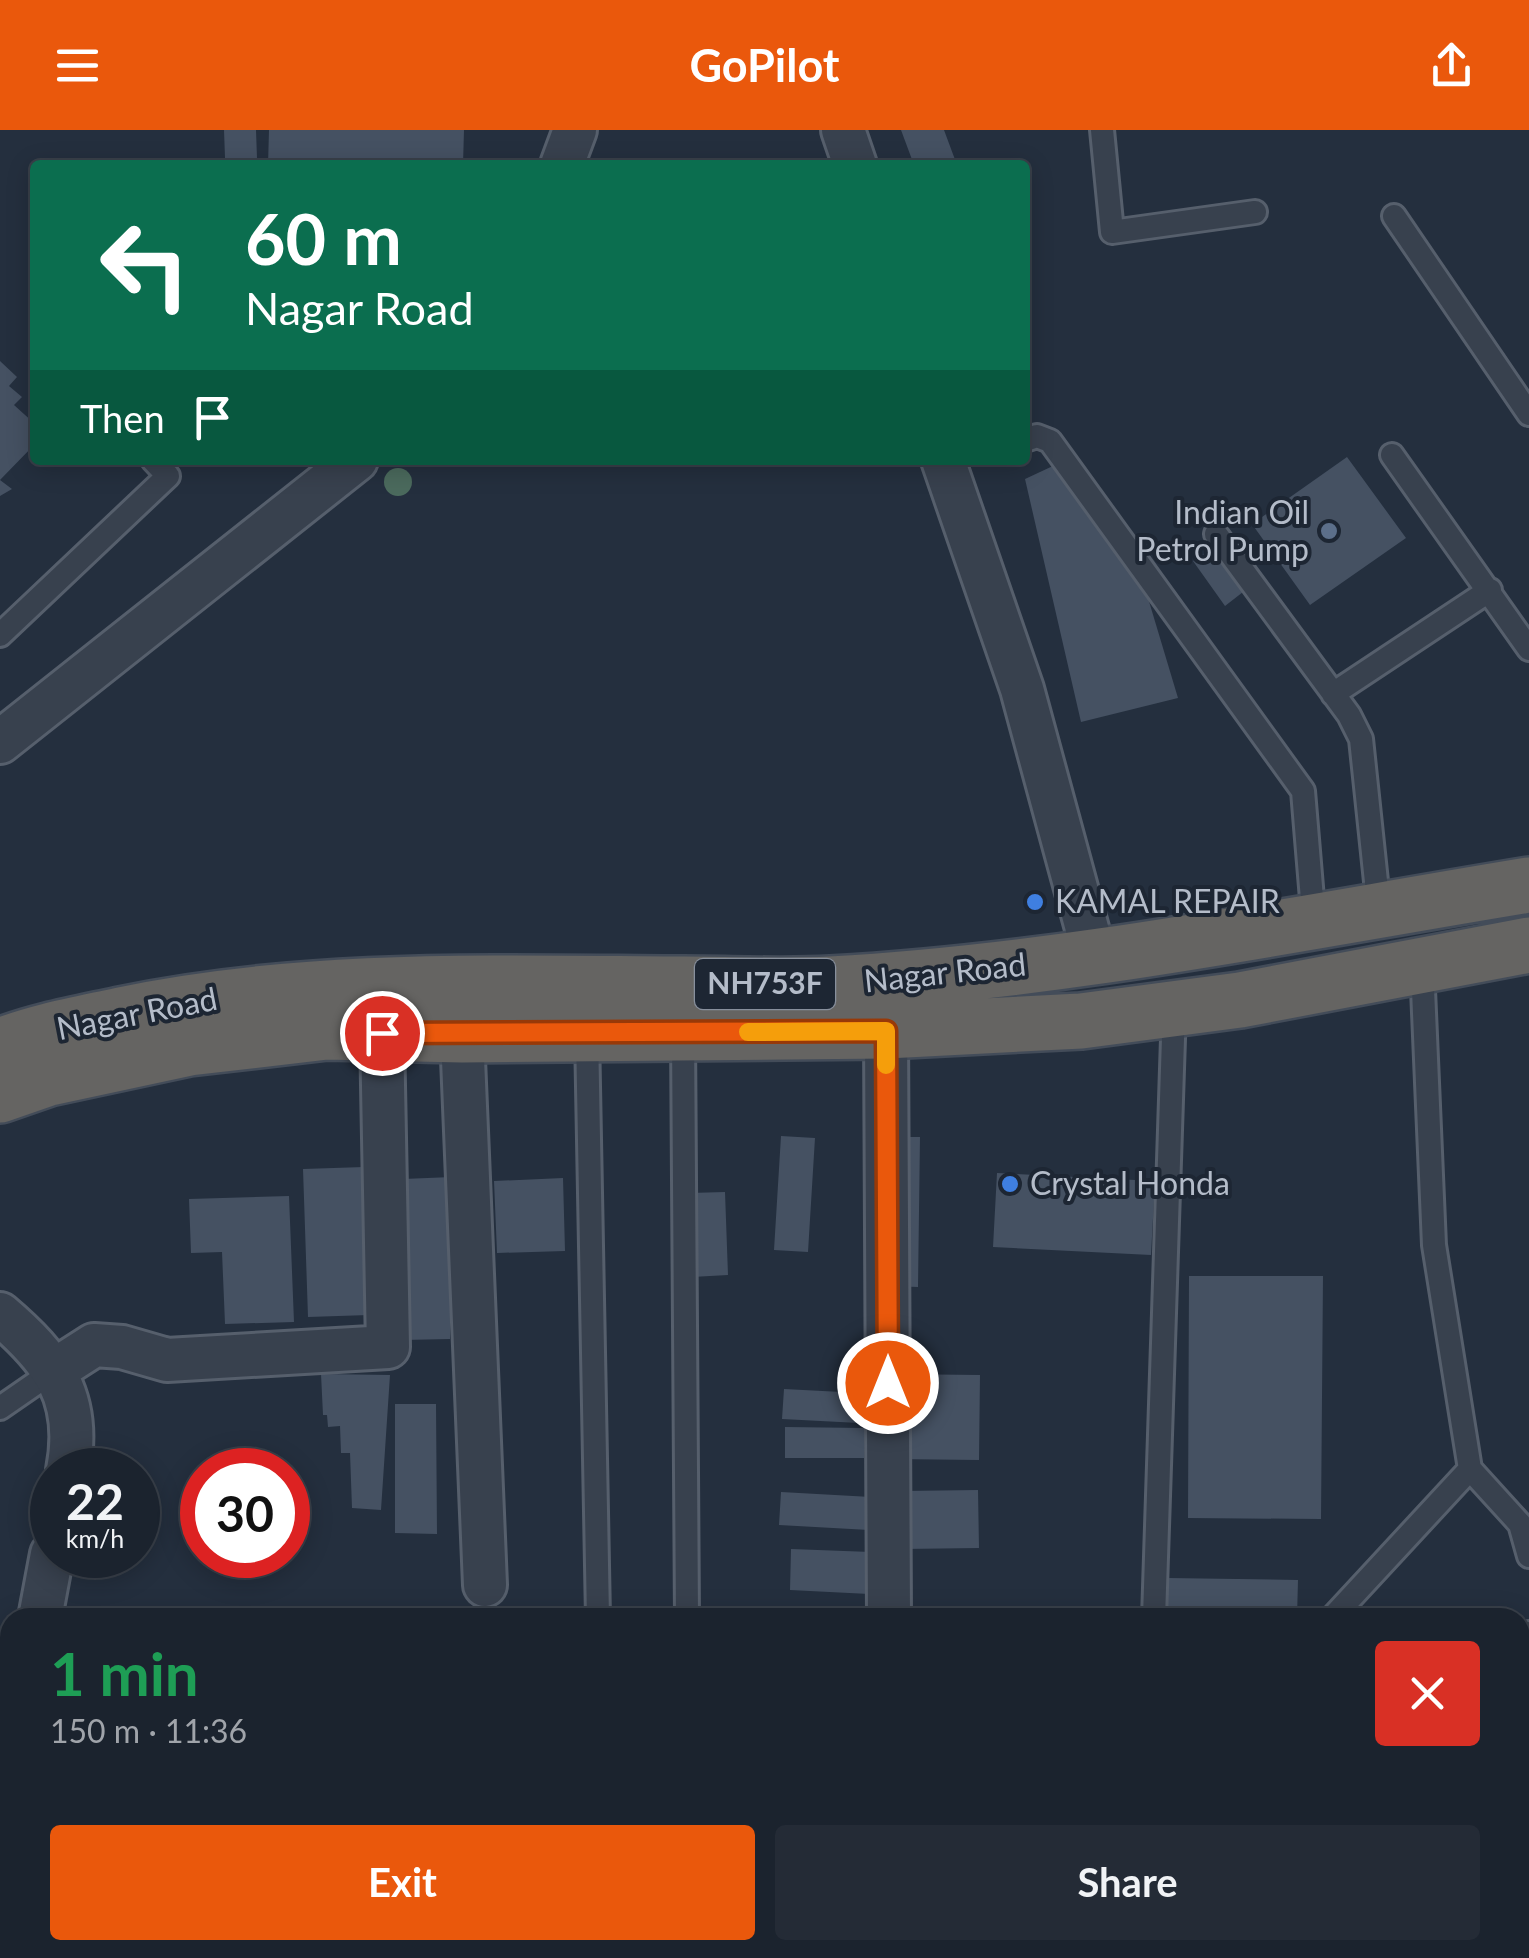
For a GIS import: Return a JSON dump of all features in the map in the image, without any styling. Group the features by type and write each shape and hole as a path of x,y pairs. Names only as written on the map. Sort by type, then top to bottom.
{"highway":[{"name":"Nagar Road","path":"0,1046 34,1033 180,1002 319,986 444,982 830,984 1095,958 1314,924 1529,884"},
{"name":"Nagar Road","path":"0,1095 49,1078 189,1048 326,1032 462,1035 886,1031 1080,1021 1529,945"}],"street":[{"path":"564,160 574,130"},
{"path":"843,130 853,160"},
{"path":"0,742 350,465"},
{"path":"950,465 1022,689 1095,958"},
{"path":"886,1031 889,1608"},
{"path":"55,1370 94,1345 122,1347 167,1360 388,1347 382,1033"},
{"path":"462,1035 485,1585"},
{"path":"0,1314 55,1370 72,1413 70,1448"},
{"path":"42,1608 48,1578"}],"lane":[{"path":"1102,130 1112,232 1255,212"},
{"path":"1394,216 1529,414"},
{"path":"1030,438 1037,436 1050,441 1302,791 1314,924"},
{"path":"1392,455 1529,649"},
{"path":"0,635 168,476 158,465"},
{"path":"1216,534 1349,715 1364,752 1379,910"},
{"path":"1333,694 1490,590"},
{"path":"1422,966 1434,1245 1470,1469 1520,1524 1529,1556"},
{"path":"1154,1608 1174,1008"},
{"path":"588,1033 598,1608"},
{"path":"683,1033 687,1608"},
{"path":"0,1408 55,1370"},
{"path":"1341,1608 1470,1469"}],"building":[{"path":"224,130 256,130 257,158 225,158"},
{"path":"269,130 464,130 463,160 268,160"},
{"path":"901,130 944,130 955,160 912,160"},
{"path":"0,361 17,377 9,386 22,397 14,405 30,419 30,449 0,480"},
{"name":"Indian Oil Petrol Pump","path":"1347,457 1406,538 1310,605 1252,524"},
{"path":"1055,465 1139,568 1178,698 1081,722 1025,479"},
{"path":"0,480 12,489 0,496"},
{"path":"1212,548 1243,592 1225,606 1193,561"},
{"path":"781,1136 815,1138 808,1252 774,1250"},
{"path":"892,1137 920,1137 918,1287 890,1286"},
{"path":"364,1167 369,1315 308,1317 303,1169"},
{"path":"997,1173 1155,1181 1151,1255 993,1247"},
{"path":"452,1177 450,1339 403,1340 403,1179"},
{"path":"563,1178 565,1251 497,1253 494,1181"},
{"path":"725,1192 728,1275 692,1277 689,1193"},
{"path":"289,1196 294,1322 225,1324 222,1252 191,1253 189,1199"},
{"path":"1189,1276 1323,1276 1321,1519 1188,1518"},
{"path":"321,1374 390,1375 381,1510 352,1508 350,1453 341,1453 340,1426 328,1427 327,1415 323,1415"},
{"path":"892,1374 980,1375 979,1460 891,1459"},
{"path":"784,1389 861,1393 859,1423 782,1419"},
{"path":"395,1404 436,1404 437,1534 395,1533"},
{"path":"785,1427 864,1428 864,1458 785,1458"},
{"path":"978,1490 979,1548 903,1549 902,1491"},
{"path":"781,1492 871,1497 869,1530 779,1525"},
{"path":"791,1549 871,1552 869,1594 790,1590"},
{"path":"1168,1578 1298,1580 1297,1608 1168,1608"}],"slow traffic":[{"path":"748,1032 886,1031 886,1065"}],"place":[{"name":"Indian Oil Petrol Pump","path":"1329,531"},
{"name":"KAMAL REPAIR","path":"1035,902"},
{"name":"Crystal Honda","path":"1010,1184"}],"route":[{"path":"382,1033 886,1031 888,1383"}]}
